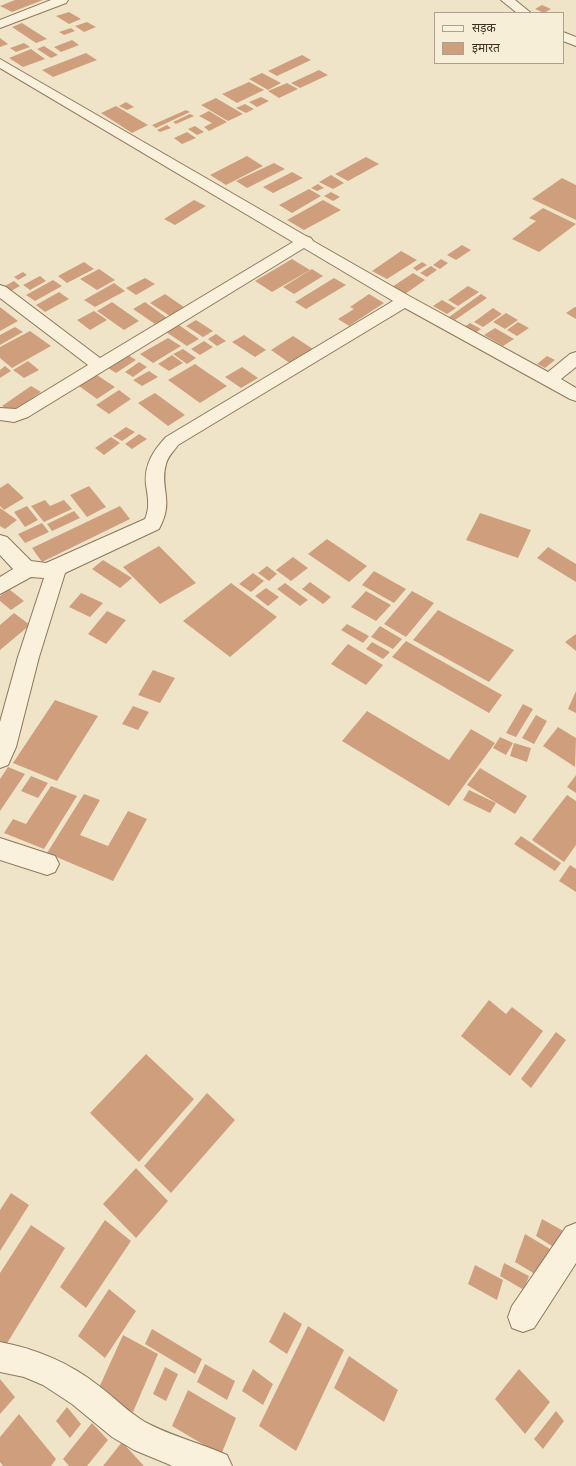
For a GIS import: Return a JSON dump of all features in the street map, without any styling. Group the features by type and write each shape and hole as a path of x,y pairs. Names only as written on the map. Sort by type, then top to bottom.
{"street":[{"path":"0,24 62,0"},
{"path":"506,0 524,12"},
{"path":"564,36 576,42"},
{"path":"0,63 306,241 405,301 576,395"},
{"path":"0,414 14,416 22,413 306,241"},
{"path":"0,290 100,366"},
{"path":"0,542 21,566 28,570 45,571 57,568 152,524 156,518 158,510 155,470 156,461 161,450 172,441 405,301"},
{"path":"549,380 576,358"},
{"path":"0,758 5,747 21,678 36,627 57,568"},
{"path":"0,586 28,570"},
{"path":"0,849 47,864"},
{"path":"523,1317 576,1237"},
{"path":"0,1357 29,1362 55,1374 83,1393 123,1426 146,1440 216,1466"}],"building":[{"path":"15,0 43,0 12,12 0,6"},
{"path":"542,5 551,9 546,12 542,12 535,9"},
{"path":"69,12 81,19 69,24 56,16"},
{"path":"87,22 96,27 84,32 75,26"},
{"path":"22,23 47,39 36,43 12,27"},
{"path":"71,28 75,31 64,35 59,32"},
{"path":"0,38 8,44 0,47"},
{"path":"72,40 79,45 61,52 54,47"},
{"path":"24,43 30,47 16,52 10,48"},
{"path":"44,46 58,55 51,58 37,49"},
{"path":"31,49 45,59 23,67 9,58"},
{"path":"86,53 97,60 53,77 42,70"},
{"path":"302,55 311,60 277,76 268,71"},
{"path":"319,70 328,75 300,88 291,83"},
{"path":"262,73 281,83 268,90 249,79"},
{"path":"249,82 264,90 237,103 222,94"},
{"path":"287,83 298,89 279,98 268,91"},
{"path":"261,97 269,101 257,107 249,102"},
{"path":"216,98 243,114 228,121 201,105"},
{"path":"126,102 134,107 127,110 119,106"},
{"path":"245,104 254,109 246,113 236,108"},
{"path":"116,106 148,125 132,133 101,113"},
{"path":"186,110 190,112 156,128 152,125"},
{"path":"209,111 227,122 209,131 204,127 212,123 199,116"},
{"path":"190,114 194,116 176,124 173,122"},
{"path":"167,125 171,128 160,132 157,130"},
{"path":"195,126 204,132 197,135 188,129"},
{"path":"187,132 196,138 182,144 174,138"},
{"path":"247,156 263,166 226,185 210,175"},
{"path":"366,157 379,164 348,181 335,174"},
{"path":"274,163 285,169 247,188 236,181"},
{"path":"292,172 303,178 273,193 263,187"},
{"path":"331,175 344,183 333,189 319,182"},
{"path":"562,178 576,185 576,220 532,199"},
{"path":"318,184 324,188 317,191 311,188"},
{"path":"309,189 321,196 292,213 279,205"},
{"path":"331,192 340,197 333,201 324,196"},
{"path":"194,200 206,206 175,225 164,219"},
{"path":"323,200 341,210 304,230 287,220"},
{"path":"543,208 576,224 539,252 512,239 536,221 529,218"},
{"path":"462,245 471,250 456,260 447,255"},
{"path":"401,251 417,260 387,279 372,271"},
{"path":"292,259 310,270 272,292 255,281"},
{"path":"441,259 448,263 440,269 433,265"},
{"path":"84,262 94,269 67,283 58,276"},
{"path":"422,262 427,265 417,271 413,268"},
{"path":"431,266 437,270 427,277 420,273"},
{"path":"99,269 115,280 97,290 80,279"},
{"path":"312,269 323,276 294,294 283,287"},
{"path":"23,272 27,275 18,280 14,277"},
{"path":"413,273 425,280 405,294 392,287"},
{"path":"40,276 46,281 30,290 23,285"},
{"path":"145,278 155,284 136,295 126,288"},
{"path":"334,278 346,285 306,309 295,302"},
{"path":"53,280 62,286 35,301 26,295"},
{"path":"14,281 20,286 7,293 1,288"},
{"path":"114,283 125,291 95,307 84,300"},
{"path":"468,286 479,292 458,306 448,300"},
{"path":"59,292 69,299 45,312 36,305"},
{"path":"165,294 184,307 170,316 150,303"},
{"path":"369,294 384,303 349,326 338,319 354,309 350,307"},
{"path":"481,294 487,298 455,320 449,317"},
{"path":"442,300 456,308 447,314 433,306"},
{"path":"112,302 139,321 124,330 97,311"},
{"path":"145,302 167,318 155,324 133,309"},
{"path":"0,307 18,321 0,331"},
{"path":"576,307 576,319 566,313"},
{"path":"493,308 502,314 483,327 474,322"},
{"path":"94,311 107,320 90,330 77,320"},
{"path":"506,313 518,320 505,329 493,322"},
{"path":"196,320 213,331 203,337 186,326"},
{"path":"518,322 529,328 517,336 507,330"},
{"path":"176,323 199,339 187,346 163,330"},
{"path":"470,323 481,329 475,333 464,327"},
{"path":"15,327 23,332 0,345 0,335"},
{"path":"495,328 514,339 503,346 484,335"},
{"path":"30,331 51,346 12,368 0,358 0,347"},
{"path":"216,334 226,341 217,346 208,339"},
{"path":"244,335 266,350 255,357 232,342"},
{"path":"293,336 313,349 291,364 271,350"},
{"path":"168,338 181,346 153,363 140,354"},
{"path":"204,341 213,347 200,355 191,349"},
{"path":"183,349 196,358 187,364 173,354"},
{"path":"128,355 136,360 116,373 108,368"},
{"path":"172,355 183,363 169,371 158,364"},
{"path":"547,356 555,360 545,368 537,364"},
{"path":"28,361 39,370 24,378 13,370"},
{"path":"139,362 147,367 133,377 125,372"},
{"path":"195,364 227,386 200,403 168,380"},
{"path":"5,366 11,371 0,378 0,370"},
{"path":"242,367 258,378 241,388 225,377"},
{"path":"149,371 158,377 142,386 133,380"},
{"path":"97,375 115,387 97,399 79,386"},
{"path":"31,386 41,392 12,412 2,406"},
{"path":"119,390 131,399 109,414 96,405"},
{"path":"155,393 185,415 168,426 138,403"},
{"path":"126,427 135,432 122,441 113,436"},
{"path":"139,434 147,439 132,449 125,444"},
{"path":"111,437 120,443 104,455 95,448"},
{"path":"8,483 24,498 4,510 0,506 0,488"},
{"path":"89,486 106,507 87,517 70,495"},
{"path":"45,500 50,506 64,500 72,509 44,522 31,506"},
{"path":"27,506 38,520 25,527 14,512"},
{"path":"120,506 130,519 42,562 32,548"},
{"path":"0,508 17,520 5,529 0,526"},
{"path":"74,511 80,518 52,531 47,524"},
{"path":"480,513 531,530 518,558 466,540"},
{"path":"42,523 49,532 25,543 18,534"},
{"path":"327,539 367,566 349,582 308,554"},
{"path":"159,546 196,583 160,604 123,567"},
{"path":"548,547 576,564 576,582 537,558"},
{"path":"293,557 308,568 291,581 276,570"},
{"path":"103,560 132,578 120,588 92,569"},
{"path":"267,566 277,574 269,581 258,573"},
{"path":"374,571 406,589 394,603 362,585"},
{"path":"253,573 264,581 251,592 239,584"},
{"path":"310,582 331,597 323,604 302,589"},
{"path":"231,583 277,617 230,657 183,621"},
{"path":"285,583 308,600 300,606 277,589"},
{"path":"266,588 279,597 268,606 255,596"},
{"path":"9,589 24,601 11,610 0,601 0,596"},
{"path":"366,591 391,605 376,621 351,607"},
{"path":"412,591 434,603 406,637 384,624"},
{"path":"81,593 103,603 90,617 69,607"},
{"path":"438,610 514,650 489,682 413,640"},
{"path":"107,611 126,620 106,644 88,634"},
{"path":"14,613 30,625 0,650 0,625"},
{"path":"347,624 369,636 363,643 341,630"},
{"path":"380,626 402,639 393,649 371,637"},
{"path":"576,634 576,651 565,642"},
{"path":"406,641 502,695 489,713 392,657"},
{"path":"372,642 390,652 383,659 366,649"},
{"path":"348,644 383,665 366,685 331,664"},
{"path":"153,670 175,678 160,703 138,695"},
{"path":"576,691 576,713 568,709"},
{"path":"55,700 98,716 57,781 13,763"},
{"path":"523,704 533,709 516,737 506,733"},
{"path":"133,706 149,712 138,730 122,724"},
{"path":"367,711 449,760 471,729 495,743 449,806 342,741"},
{"path":"536,715 547,721 534,744 522,738"},
{"path":"558,727 576,738 575,767 543,746"},
{"path":"500,737 513,743 506,755 493,748"},
{"path":"514,743 531,748 527,762 510,756"},
{"path":"8,767 25,774 0,811 0,779"},
{"path":"480,768 527,796 515,814 467,785"},
{"path":"576,775 576,793 567,787"},
{"path":"31,776 48,783 38,798 21,791"},
{"path":"51,786 77,796 44,849 4,833 13,819 26,824"},
{"path":"469,790 496,803 490,813 463,800"},
{"path":"84,794 100,800 80,835 108,846 128,811 147,819 113,881 47,853"},
{"path":"567,795 576,801 576,845 564,862 532,840"},
{"path":"521,836 561,863 555,871 514,844"},
{"path":"570,865 576,869 576,892 559,881"},
{"path":"489,1000 506,1014 512,1007 543,1031 510,1076 461,1036"},
{"path":"556,1032 566,1040 531,1088 521,1079"},
{"path":"146,1054 194,1099 139,1162 90,1113"},
{"path":"207,1093 235,1120 171,1193 144,1166"},
{"path":"136,1168 168,1201 136,1238 103,1204"},
{"path":"11,1193 29,1205 0,1251 0,1210"},
{"path":"542,1219 567,1233 560,1251 536,1236"},
{"path":"105,1220 131,1241 86,1308 60,1287"},
{"path":"31,1225 65,1248 6,1345 0,1341 0,1273"},
{"path":"525,1234 555,1252 545,1280 515,1262"},
{"path":"504,1263 529,1276 524,1290 500,1276"},
{"path":"475,1265 503,1280 497,1300 468,1284"},
{"path":"109,1289 136,1311 105,1358 78,1336"},
{"path":"284,1312 302,1324 287,1354 269,1342"},
{"path":"308,1326 344,1350 296,1451 259,1426"},
{"path":"152,1329 202,1359 195,1374 145,1344"},
{"path":"123,1335 158,1354 133,1412 97,1392"},
{"path":"349,1356 398,1390 384,1422 334,1388"},
{"path":"205,1364 235,1381 227,1400 197,1382"},
{"path":"165,1367 178,1374 166,1401 153,1394"},
{"path":"253,1369 273,1384 263,1405 242,1391"},
{"path":"519,1369 550,1402 525,1434 495,1399"},
{"path":"0,1379 15,1397 0,1414"},
{"path":"188,1390 236,1418 221,1455 172,1426"},
{"path":"67,1407 81,1424 70,1438 56,1421"},
{"path":"556,1411 564,1421 543,1449 534,1439"},
{"path":"19,1414 56,1459 51,1466 3,1466 0,1462 0,1437"},
{"path":"92,1423 108,1440 87,1466 69,1466 63,1459"},
{"path":"122,1442 144,1466 103,1466"}]}
